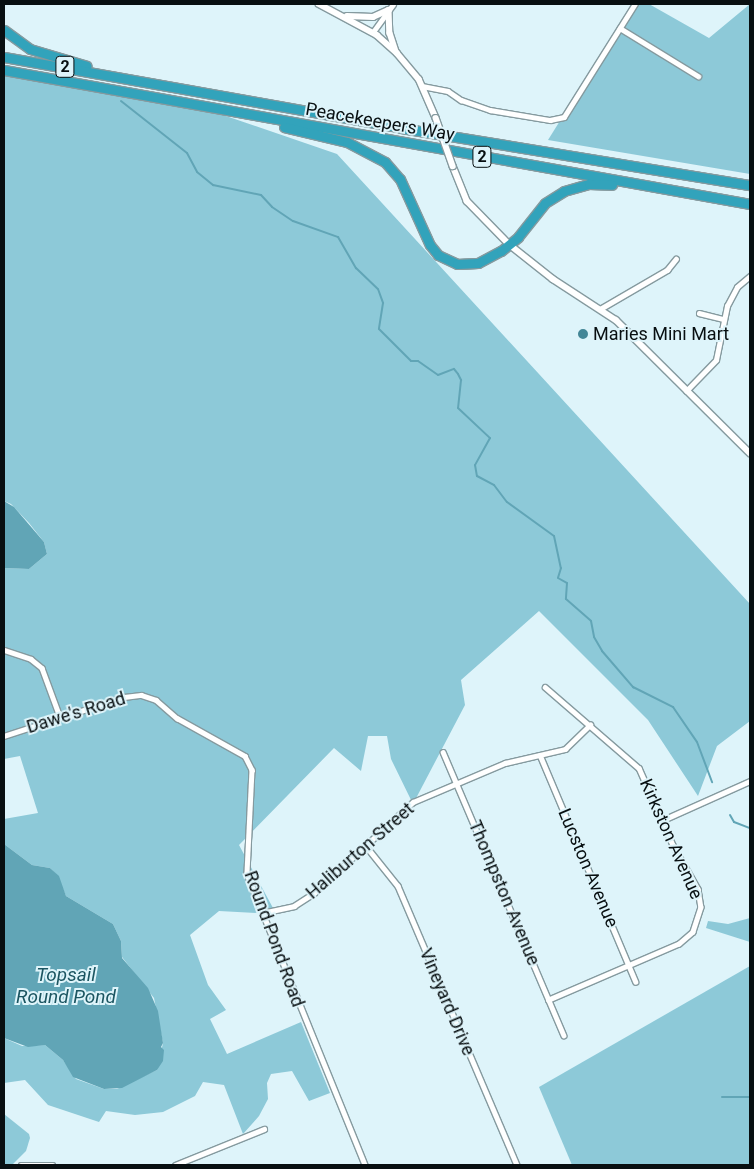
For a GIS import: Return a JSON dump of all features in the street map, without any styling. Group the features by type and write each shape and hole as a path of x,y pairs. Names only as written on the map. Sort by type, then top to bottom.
{"highway":[{"path":"4,30 30,49 126,78"},
{"name":"Peacekeepers Way","path":"4,57 401,128 750,184"},
{"name":"Peacekeepers Way","path":"4,70 750,204"},
{"path":"248,114 347,142 374,154 400,179 430,245 447,261 467,265 478,263 510,245 545,203 576,187 601,184 717,198"}],"street":[{"path":"319,4 373,32 397,53 422,86 467,201 510,245 553,279 616,320 750,453"},
{"path":"373,32 393,4"},
{"path":"422,86 448,91 461,100 490,110 557,119 568,111 635,4"},
{"path":"344,16 373,16 389,10"},
{"path":"389,10 390,33 397,53"},
{"path":"620,28 698,76"},
{"path":"600,309 667,270 676,259"},
{"path":"686,391 716,360 722,343 723,319 736,288 750,276"},
{"path":"699,313 723,319"},
{"path":"4,650 30,658 42,668 60,717"},
{"name":"Kirkston Avenue","path":"545,687 639,768 662,820 698,889 700,916 687,939 549,1000"},
{"name":"Dawe's Road","path":"4,736 124,697 149,697"},
{"name":"Round Pond Road","path":"149,697 177,718 245,756 250,763 246,860 262,913 364,1165"},
{"name":"Haliburton Street","path":"262,913 284,910 304,900 413,802 505,763 570,746 590,725"},
{"name":"Thompston Avenue","path":"443,752 564,1035"},
{"name":"Lucston Avenue","path":"540,755 636,982"},
{"path":"662,820 750,781"},
{"name":"Vineyard Drive","path":"366,846 398,886 517,1165"},
{"path":"175,1165 264,1129"},
{"path":"21,1165 53,1165"}],"shaded area":[{"path":"633,4 649,4 709,38 750,4 750,174 548,140"},
{"path":"4,75 223,115 337,154 750,604 750,721 717,746 698,796 648,720 539,611 461,680 465,705 413,804 391,759 387,736 368,736 361,771 334,748 239,845 273,908 258,913 219,911 190,935 208,985 226,1010 210,1019 227,1054 301,1022 330,1093 309,1101 292,1071 271,1074 267,1083 268,1099 259,1116 243,1134 224,1085 203,1082 195,1096 163,1112 135,1115 106,1111 99,1122 48,1105 25,1080 4,1083 4,1038 22,1046 45,1045 63,1060 76,1079 104,1089 117,1089 157,1070 163,1043 154,998 122,957 121,941 113,924 66,896 57,875 50,868 32,865 4,844 4,819 38,813 20,756 4,759 4,568 29,569 47,554 44,542 29,523 11,504 4,501"},
{"path":"750,918 750,942 706,928 708,921 728,924"},
{"path":"750,966 750,1165 572,1165 539,1087"},
{"path":"4,1114 29,1134 30,1138 26,1151 12,1165 4,1165"}],"water":[{"path":"4,501 14,507 44,542 47,554 29,569 4,568"},
{"name":"Topsail Round Pond","path":"4,844 32,865 50,868 59,876 66,896 113,924 121,941 122,958 148,988 158,1011 163,1043 161,1047 164,1050 163,1061 157,1070 122,1088 104,1089 73,1077 63,1060 45,1045 28,1047 4,1038"}],"waterway":[{"path":"121,101 187,153 197,172 213,185 261,195 272,207 293,221 338,237 356,268 378,289 383,303 379,329 411,361 418,361 438,375 454,369 461,380 458,408 490,438 475,465 477,476 494,485 507,502 554,536 561,568 558,578 567,583 566,599 591,621 594,637 602,651 633,687 673,707 697,742 712,782"},
{"path":"730,815 734,822 750,828"},
{"path":"722,1097 750,1097"}],"place":[{"name":"Maries Mini Mart","path":"583,334"}]}
